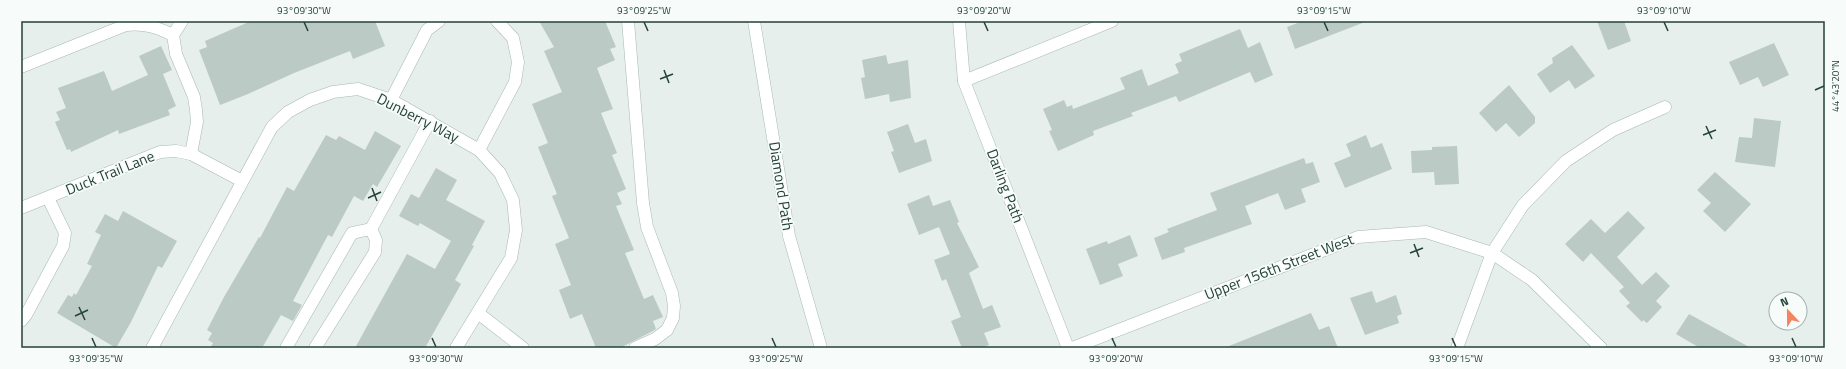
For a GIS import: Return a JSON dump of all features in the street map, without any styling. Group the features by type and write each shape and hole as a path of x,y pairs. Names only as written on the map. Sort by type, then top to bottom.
{"street":[{"path":"182,21 173,35 176,54 194,97 196,110 197,122 191,154"},
{"path":"391,100 427,30 439,21"},
{"path":"478,150 515,82 518,62 513,38 497,21"},
{"path":"628,21 643,203 648,227 672,293 674,306 673,318 667,330 655,339 635,348"},
{"name":"Diamond Path","path":"754,21 789,236 821,348"},
{"name":"Darling Path","path":"959,21 964,80 1068,348"},
{"path":"964,80 1112,21"},
{"path":"21,67 126,25 138,24 153,26 173,35"},
{"name":"Dunberry Way","path":"157,347 242,181 272,127 288,112 310,100 333,92 358,89 391,100 430,121 478,150 500,173 513,200 516,230 511,258 456,348"},
{"path":"1457,348 1492,253 1523,205 1566,161 1613,130 1665,107"},
{"path":"286,348 352,233 371,229 430,121"},
{"name":"Duck Trail Lane","path":"21,208 160,152 176,151 191,154 242,181"},
{"path":"21,321 26,315 63,246 65,234 48,198"},
{"path":"315,348 375,252 376,240 371,229"},
{"name":"Upper 156th Street West","path":"1072,348 1358,236 1426,232 1492,253 1532,280 1601,348"},
{"path":"478,313 523,348"}],"building":[{"path":"251,21 375,21 385,46 353,59 350,51 220,105 199,50 207,47 205,41"},
{"path":"539,21 605,21 616,47 610,49 615,60 597,68 613,109 601,113 617,153 612,155 626,189 617,193 622,204 616,206 634,250 625,253 644,299 653,295 663,317 653,321 656,329 620,348 596,348 582,314 570,319 559,290 571,285 555,244 569,238 552,196 557,194 538,147 548,143 532,104 562,92 544,51 554,47"},
{"path":"1303,21 1365,22 1295,49 1287,27"},
{"path":"1597,21 1624,21 1631,41 1608,50"},
{"path":"1240,29 1248,48 1260,42 1273,75 1255,83 1250,72 1179,102 1176,96 1131,113 1133,116 1093,131 1094,135 1058,151 1049,131 1052,130 1043,109 1064,100 1067,107 1072,105 1073,109 1125,89 1120,78 1142,69 1148,86 1179,73 1175,64 1182,61 1179,54"},
{"path":"1774,43 1789,75 1763,87 1758,77 1740,85 1729,62"},
{"path":"1572,45 1595,76 1575,89 1569,80 1550,93 1537,74 1553,63 1552,58"},
{"path":"161,46 172,70 163,74 176,106 168,110 170,115 119,134 118,130 71,152 70,149 67,150 55,122 60,120 56,112 66,108 58,88 104,71 112,91 148,75 139,56"},
{"path":"886,55 888,64 908,60 911,98 890,102 889,94 865,99 861,78 865,77 862,60"},
{"path":"1509,85 1535,117 1535,123 1519,137 1506,123 1496,132 1479,113"},
{"path":"1754,118 1781,121 1775,167 1735,162 1739,137 1752,138"},
{"path":"908,124 915,143 926,139 932,161 899,173 891,152 894,151 887,132"},
{"path":"375,131 401,146 377,187 373,184 363,201 354,196 332,237 328,235 293,301 302,305 293,321 281,315 262,348 210,348 213,343 208,340 212,333 207,330 224,297 259,237 260,238 287,187 294,191 326,135 336,140 339,136 365,150"},
{"path":"1366,135 1371,148 1382,143 1392,169 1345,188 1334,163 1351,156 1346,144"},
{"path":"1457,146 1459,184 1435,185 1434,172 1412,173 1411,151 1432,150 1432,147"},
{"path":"1304,158 1306,164 1313,162 1320,182 1301,189 1306,202 1285,210 1278,193 1245,206 1252,224 1184,248 1185,252 1162,260 1154,238 1169,232 1167,229 1217,210 1210,193"},
{"path":"436,168 457,180 446,200 485,221 472,245 474,246 455,280 461,284 425,348 355,348 407,254 435,269 451,241 420,223 418,226 399,216 411,194 419,198"},
{"path":"1715,172 1751,204 1725,232 1703,211 1711,203 1697,190"},
{"path":"929,195 933,206 950,200 959,222 957,223 979,267 969,273 983,309 992,305 1001,327 984,333 989,345 980,348 962,348 951,321 961,317 946,279 942,281 934,260 950,254 939,227 919,235 907,204"},
{"path":"123,211 177,241 162,268 158,266 131,322 116,348 57,313 68,295 72,297 74,293 76,295 92,266 87,264 101,235 95,232 105,214 118,221"},
{"path":"1628,211 1645,228 1617,257 1642,285 1656,272 1670,286 1656,301 1662,307 1647,323 1643,320 1642,322 1626,306 1630,303 1619,291 1624,287 1591,253 1583,262 1565,244 1591,219 1605,233"},
{"path":"1130,235 1138,256 1118,264 1123,276 1100,285 1086,249 1107,241 1108,244"},
{"path":"1372,291 1376,303 1396,295 1402,314 1397,316 1399,323 1365,335 1350,298"},
{"path":"1311,313 1319,330 1329,326 1338,348 1224,348"},
{"path":"1689,314 1751,348 1700,348 1676,334"}]}
